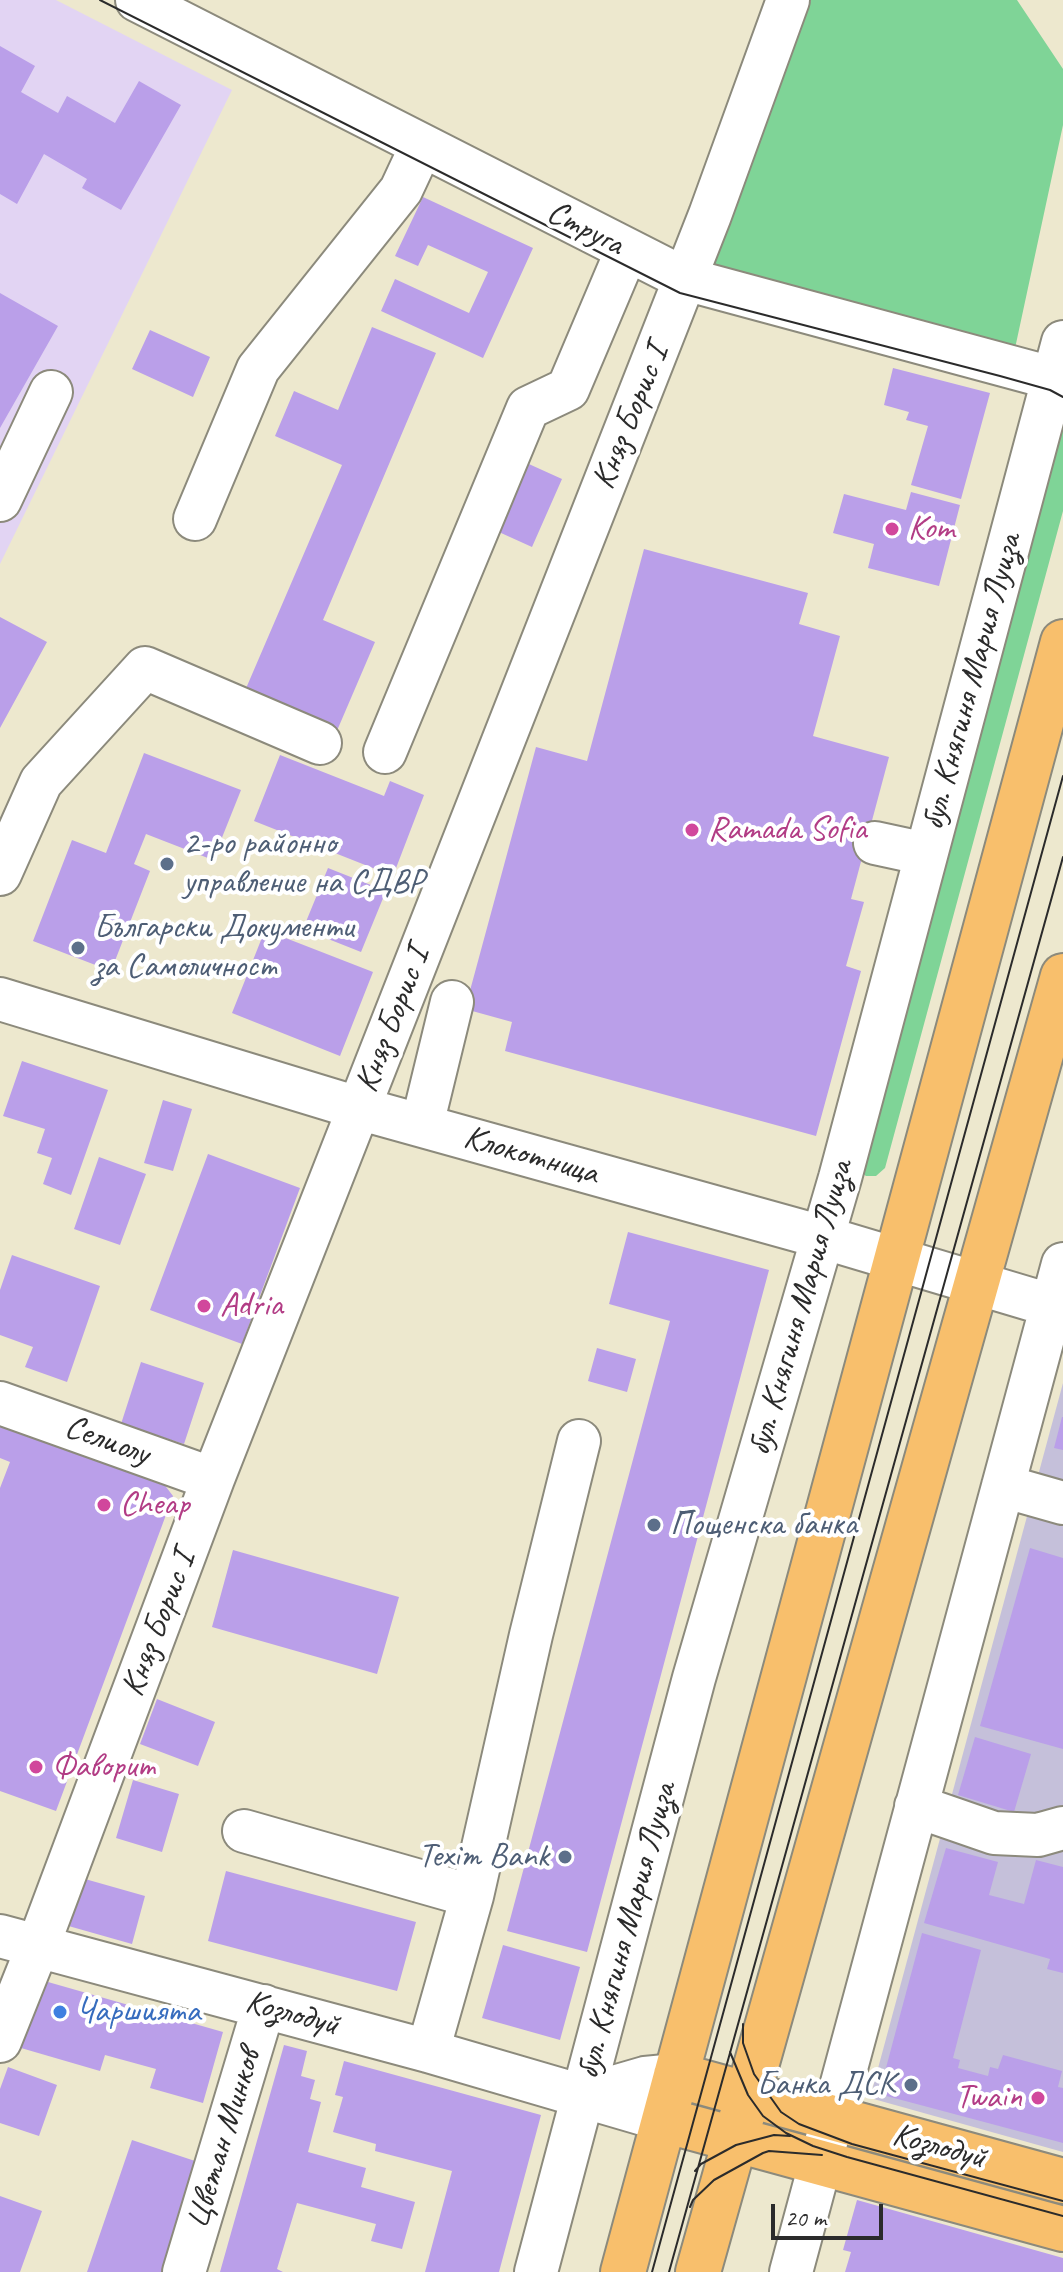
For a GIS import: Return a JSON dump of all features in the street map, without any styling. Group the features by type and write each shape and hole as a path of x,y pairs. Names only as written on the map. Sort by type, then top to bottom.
{"main road":[{"path":"623,2272 1063,642"},
{"path":"698,2272 1063,976"},
{"name":"Козлодуй","path":"676,2075 1063,2181"},
{"name":"Козлодуй","path":"664,2120 1063,2229"}],"street":[{"name":"Княз Борис I","path":"0,2041 19,1941 213,1479 685,279 788,0"},
{"name":"Струга","path":"161,5 422,145 685,279 1060,367"},
{"path":"195,519 258,369 401,190 422,145"},
{"path":"385,752 528,408 568,389 627,250"},
{"name":"бул. Княгиня Мария Луиза","path":"536,2272 694,1678 840,1178 1060,367"},
{"path":"0,500 51,392"},
{"path":"0,874 41,782 145,668 320,743"},
{"path":"875,843 926,854"},
{"name":"Клокотница","path":"0,999 358,1108 822,1237 1057,1307"},
{"path":"422,1125 452,1002"},
{"path":"791,2272 1003,1486 1057,1307 1063,1264"},
{"name":"Селиолу","path":"0,1403 213,1479"},
{"path":"428,2051 472,1896 579,1441"},
{"path":"1003,1486 1063,1503"},
{"path":"916,1806 994,1833 1038,1835 1063,1828"},
{"path":"244,1831 472,1896"},
{"name":"Козлодуй","path":"19,1941 428,2051 664,2120"},
{"name":"Цветан Минков","path":"184,2272 264,2006"},
{"name":"Козлодуй","path":"583,2096 645,2078 676,2075"}],"shaded area":[{"path":"0,0 56,0 232,90 0,564"},
{"path":"1063,1383 1063,2152 870,2098"}],"green space":[{"path":"811,0 1017,0 1063,69 1063,125 1014,353 708,270"},
{"path":"1063,408 1063,511 885,1168 876,1176 866,1176 860,1171"}],"building":[{"path":"0,46 35,66 21,92 58,113 67,96 115,123 139,81 181,105 121,210 82,188 87,179 44,154 17,204 0,194"},
{"path":"423,197 533,248 483,358 381,311 395,279 469,313 488,272 428,245 418,266 395,256"},
{"path":"0,293 58,326 0,428"},
{"path":"372,327 436,353 323,620 375,642 333,740 241,700 342,465 275,436 294,391 338,410"},
{"path":"150,330 210,357 193,397 132,369"},
{"path":"893,368 990,393 961,499 911,485 928,426 906,420 909,412 884,405"},
{"path":"520,460 562,479 532,547 490,528"},
{"path":"911,492 960,505 939,586 868,568 874,544 833,533 844,494 906,510"},
{"name":"Ramada Sofia","path":"644,549 808,593 799,624 840,636 813,736 889,757 851,899 864,902 846,966 861,971 816,1136 505,1051 512,1022 465,1009 536,747 587,761"},
{"path":"0,617 47,642 0,728"},
{"path":"144,753 241,790 213,860 146,834 134,864 150,871 111,971 33,941 72,840 106,853"},
{"path":"280,755 384,796 390,781 424,795 393,876 254,821"},
{"path":"328,868 386,891 361,952 303,929"},
{"path":"265,930 373,972 340,1056 232,1013"},
{"path":"22,1061 108,1090 71,1195 43,1184 52,1158 37,1153 45,1129 3,1116"},
{"path":"163,1100 192,1109 173,1171 144,1163"},
{"path":"208,1154 300,1188 242,1344 150,1310"},
{"path":"99,1157 146,1174 120,1245 74,1229"},
{"path":"628,1232 769,1270 587,1952 507,1931 670,1321 609,1304"},
{"path":"12,1255 100,1286 67,1382 25,1367 33,1347 0,1335 0,1290"},
{"path":"597,1348 636,1359 627,1392 588,1381"},
{"path":"141,1362 204,1383 184,1444 121,1424"},
{"path":"1063,1417 1063,1450 1054,1448"},
{"path":"0,1418 157,1475 173,1496 56,1811 0,1791 0,1488 10,1462 0,1458"},
{"path":"1030,1548 1063,1558 1063,1749 980,1726"},
{"path":"233,1550 399,1597 377,1674 212,1627"},
{"path":"157,1699 215,1722 198,1766 140,1744"},
{"path":"975,1737 1031,1754 1014,1812 958,1795"},
{"path":"133,1780 179,1794 162,1852 116,1838"},
{"path":"946,1848 998,1862 989,1895 1024,1904 1036,1860 1063,1867 1063,1973 1047,1969 1050,1959 924,1923"},
{"path":"226,1871 416,1922 397,1991 208,1941"},
{"path":"78,1877 145,1896 132,1944 65,1925"},
{"path":"922,1933 981,1950 953,2058 960,2060 958,2068 988,2076 990,2067 998,2069 1003,2055 1062,2071 1058,2087 1063,2088 1063,2143 879,2094"},
{"path":"503,1945 580,1967 560,2040 482,2018"},
{"path":"41,1980 223,2032 203,2103 150,2088 156,2069 105,2055 100,2071 21,2048"},
{"path":"284,2045 307,2051 301,2076 315,2080 310,2099 321,2102 308,2152 366,2168 361,2187 415,2202 402,2249 371,2241 376,2224 297,2203 277,2269 283,2272 220,2272"},
{"path":"344,2061 541,2115 499,2272 425,2272 452,2171 375,2151 376,2144 333,2132 343,2097 335,2095"},
{"path":"8,2067 57,2085 39,2136 0,2123 0,2089"},
{"path":"132,2140 198,2162 173,2237 161,2272 87,2272"},
{"path":"0,2196 42,2211 20,2272 0,2272"},
{"path":"857,2200 1063,2258 1063,2272 845,2272 851,2252 843,2250"}],"tram line":[{"path":"100,0 680,293 1000,376 1050,390 1063,397"},
{"path":"652,2272 1063,776"},
{"path":"669,2272 1063,857"},
{"path":"743,2024 743,2043 754,2074 781,2112 799,2124 852,2144 1063,2201"},
{"path":"730,2052 748,2095 763,2116 786,2133 847,2157 1063,2216"},
{"path":"695,2171 701,2164 736,2145 774,2135 790,2136"},
{"path":"690,2207 693,2200 714,2180 763,2153 822,2155"}],"place":[{"name":"Kom","path":"892,529"},
{"name":"Ramada Sofia","path":"692,830"},
{"name":"2-ро районно управление на СДВР","path":"167,864"},
{"name":"Български Документи за Самоличност","path":"78,948"},
{"name":"Adria","path":"204,1306"},
{"name":"Cheap","path":"104,1505"},
{"name":"Пощенска банка","path":"654,1525"},
{"name":"Фаворит","path":"36,1767"},
{"name":"Texim Bank","path":"565,1857"},
{"name":"Чаршията","path":"60,2012"},
{"name":"Банка ДСК","path":"911,2085"},
{"name":"Twain","path":"1038,2098"}]}
